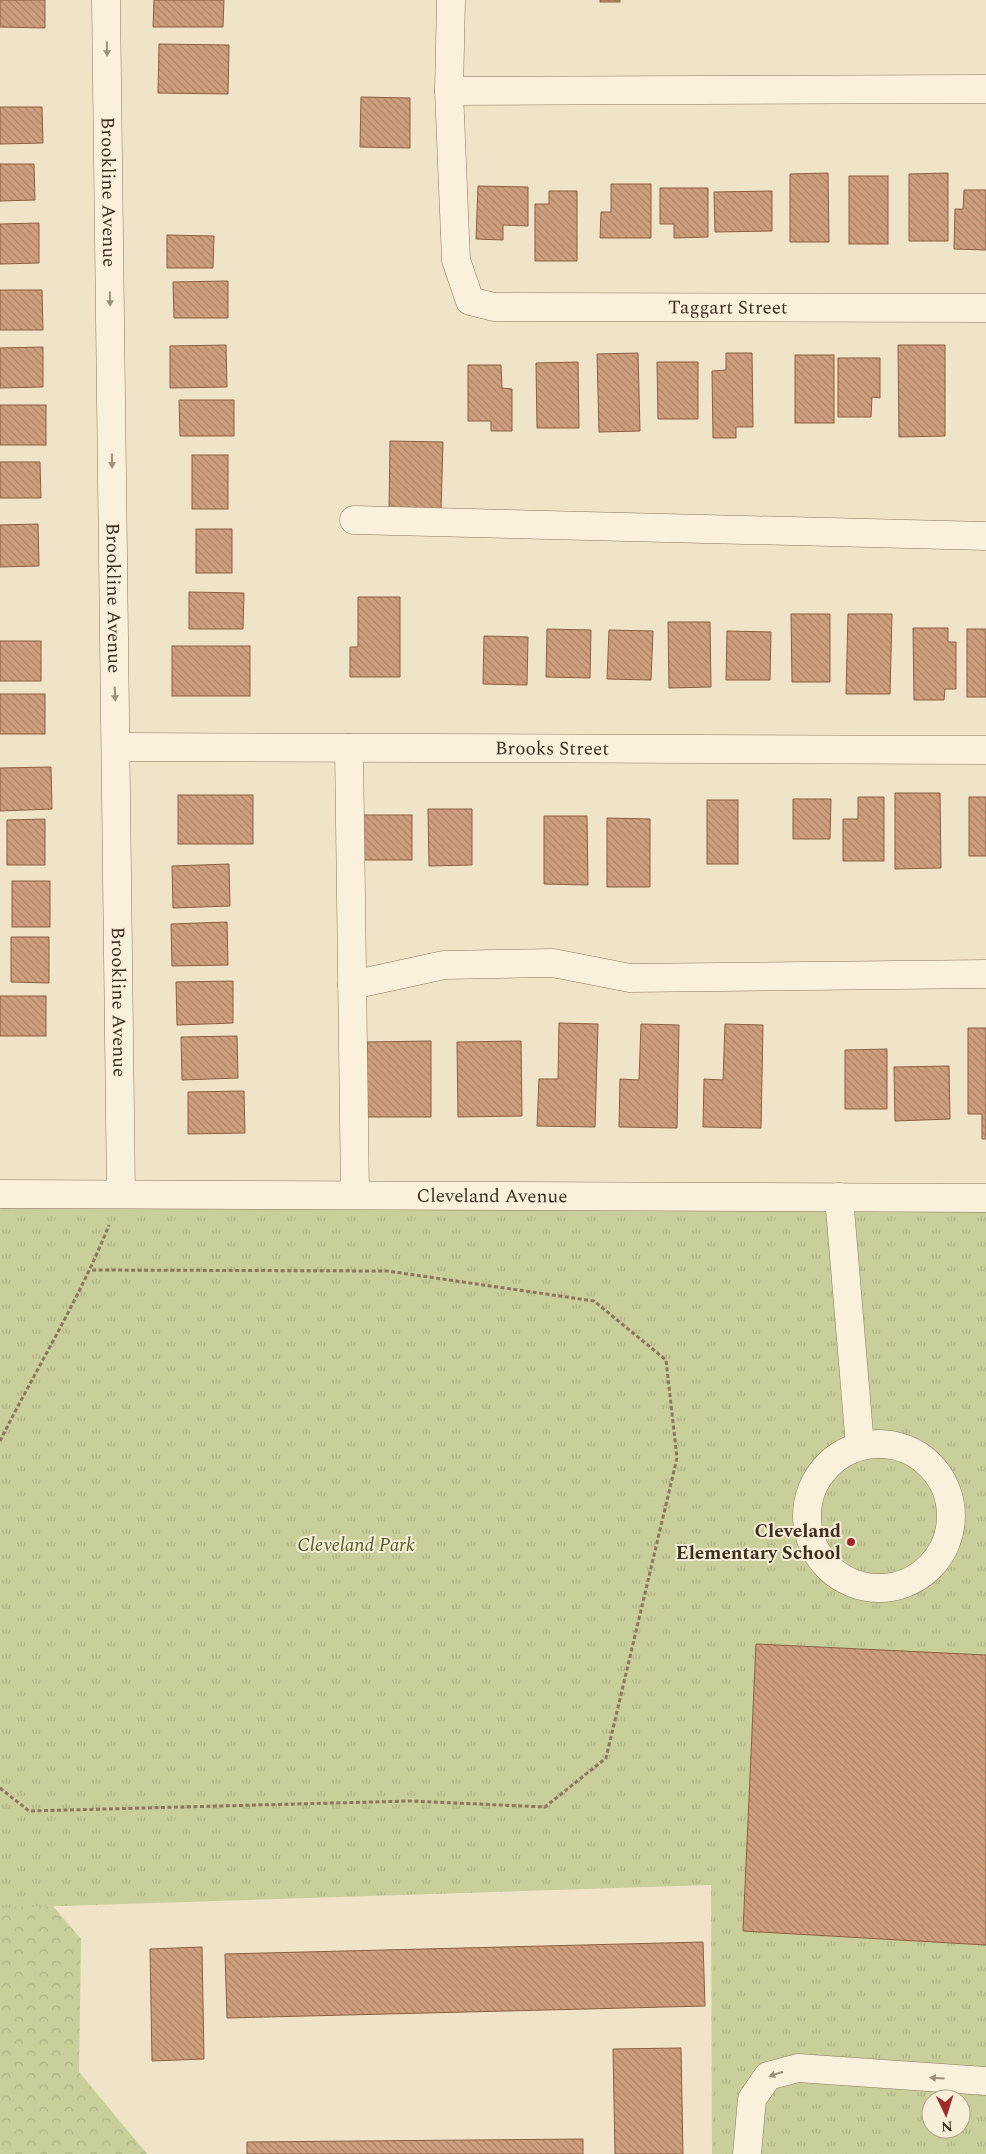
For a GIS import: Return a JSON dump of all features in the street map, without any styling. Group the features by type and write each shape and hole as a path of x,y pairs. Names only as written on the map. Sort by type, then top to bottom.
{"street":[{"name":"Brookline Avenue","path":"106,0 117,747 121,1194"},
{"path":"451,0 449,91 986,88"},
{"name":"Taggart Street","path":"449,91 456,260 470,301 494,307 986,308"},
{"path":"354,520 986,536"},
{"name":"Brooks Street","path":"117,747 986,750"},
{"path":"349,748 355,1195"},
{"path":"352,985 444,965 543,963 630,978 986,974"},
{"name":"Cleveland Avenue","path":"0,1194 986,1198"},
{"path":"839,1197 860,1446"},
{"path":"884,1444 907,1449 927,1462 942,1480 951,1502 952,1526 944,1549 930,1568 910,1582 887,1588 863,1587 841,1578 823,1562 811,1541 806,1518 810,1494 821,1473 838,1456 860,1446 884,1444"},
{"path":"748,2154 752,2100 768,2076 798,2068 986,2081"}],"path":[{"path":"0,1440 33,1374 91,1270 121,1194"},
{"path":"0,1788 29,1811 410,1802 545,1807 606,1758 677,1458 666,1360 594,1301 387,1271 91,1270"}],"green space":[{"name":"Cleveland Park","path":"0,1194 986,1198 986,2154 712,2154 711,1885 0,1908"},
{"path":"0,1862 22,1870 81,1939 79,2072 147,2154 0,2154"}],"building":[{"path":"0,0 45,0 45,28 0,27"},
{"path":"154,0 224,0 223,27 153,27"},
{"path":"600,0 620,0 620,2 600,2"},
{"path":"159,44 229,45 228,94 158,93"},
{"path":"361,97 410,98 410,148 360,147"},
{"path":"0,107 42,107 43,143 0,144"},
{"path":"0,164 34,164 35,200 0,201"},
{"path":"828,173 829,242 790,242 790,174"},
{"path":"948,173 948,241 909,241 909,174"},
{"path":"849,176 888,176 888,244 849,244"},
{"path":"611,184 651,184 651,238 600,238 601,212 611,212"},
{"path":"478,186 528,187 528,226 503,225 503,240 476,239"},
{"path":"660,188 708,188 708,237 674,238 674,224 660,224"},
{"path":"964,190 986,190 986,250 954,249 955,209 963,209"},
{"path":"549,191 577,191 577,261 535,261 535,204 549,204"},
{"path":"772,191 772,231 715,232 714,192"},
{"path":"39,223 39,263 0,264 0,224"},
{"path":"167,235 214,236 213,268 167,268"},
{"path":"228,281 228,318 174,318 173,282"},
{"path":"0,290 42,290 43,330 0,330"},
{"path":"226,345 227,387 170,388 170,346"},
{"path":"898,345 945,345 945,436 899,437"},
{"path":"43,347 43,387 0,388 0,348"},
{"path":"638,353 640,431 599,432 597,354"},
{"path":"726,353 752,353 753,427 736,427 736,438 713,438 712,371 726,370"},
{"path":"795,355 834,355 834,423 795,423"},
{"path":"838,358 880,358 880,398 872,397 871,417 838,417"},
{"path":"578,362 579,428 537,428 536,363"},
{"path":"657,362 698,362 698,419 658,419"},
{"path":"468,365 501,365 502,388 512,389 512,431 491,431 491,421 468,421"},
{"path":"179,400 234,400 234,436 180,436"},
{"path":"0,405 46,405 46,445 0,445"},
{"path":"390,441 443,442 441,512 389,512"},
{"path":"192,455 228,455 228,509 192,509"},
{"path":"0,462 40,462 41,498 0,498"},
{"path":"38,524 39,566 0,567 0,525"},
{"path":"196,529 232,529 232,573 196,573"},
{"path":"189,592 244,593 243,629 189,629"},
{"path":"358,597 400,597 400,677 350,677 350,647 358,647"},
{"path":"791,614 830,614 830,682 792,682"},
{"path":"848,614 892,614 890,694 846,694"},
{"path":"668,622 710,622 711,687 669,688"},
{"path":"913,628 948,628 948,642 956,642 956,689 945,689 944,700 914,700"},
{"path":"547,629 591,630 590,678 546,677"},
{"path":"967,629 986,629 986,697 967,697"},
{"path":"609,630 653,631 651,680 607,679"},
{"path":"727,631 771,632 770,680 726,680"},
{"path":"484,636 528,637 527,685 483,684"},
{"path":"0,641 41,641 41,681 0,681"},
{"path":"172,646 250,646 250,696 172,696"},
{"path":"0,694 45,694 45,734 0,734"},
{"path":"51,767 52,809 0,811 0,768"},
{"path":"895,793 940,793 941,868 895,869"},
{"path":"178,795 253,795 253,844 178,844"},
{"path":"858,797 884,797 884,861 843,861 843,819 858,819"},
{"path":"969,797 986,797 986,856 969,856"},
{"path":"793,799 831,799 830,839 793,839"},
{"path":"707,800 738,800 738,864 707,864"},
{"path":"428,809 472,809 472,865 429,866"},
{"path":"362,815 412,815 412,860 362,860"},
{"path":"544,816 587,816 588,885 544,884"},
{"path":"607,818 650,819 650,887 607,887"},
{"path":"45,819 45,865 7,865 7,820"},
{"path":"229,864 230,906 173,908 172,866"},
{"path":"12,881 50,881 50,927 12,927"},
{"path":"227,922 228,965 172,966 171,924"},
{"path":"11,937 49,937 49,983 11,982"},
{"path":"233,981 233,1023 177,1025 176,982"},
{"path":"0,996 46,996 46,1036 0,1036"},
{"path":"559,1023 598,1024 595,1127 537,1126 539,1079 558,1079"},
{"path":"641,1024 679,1025 677,1128 619,1127 620,1079 639,1080"},
{"path":"725,1024 763,1025 761,1128 703,1127 704,1079 723,1080"},
{"path":"968,1028 986,1028 986,1139 982,1139 982,1114 968,1114"},
{"path":"237,1036 238,1078 182,1080 181,1037"},
{"path":"431,1041 431,1117 367,1117 367,1042"},
{"path":"521,1041 522,1116 458,1117 457,1042"},
{"path":"887,1049 887,1109 845,1109 845,1050"},
{"path":"949,1066 950,1119 895,1121 894,1067"},
{"path":"244,1091 245,1133 188,1134 188,1092"},
{"path":"756,1644 986,1655 986,1945 743,1931"},
{"path":"703,1942 705,2006 227,2018 225,1954"},
{"path":"202,1947 204,2059 152,2061 150,1949"},
{"path":"681,2048 683,2154 615,2154 613,2049"},
{"path":"583,2139 583,2154 247,2154 247,2142"}],"place":[{"name":"Cleveland Elementary School","path":"851,1542"}]}
